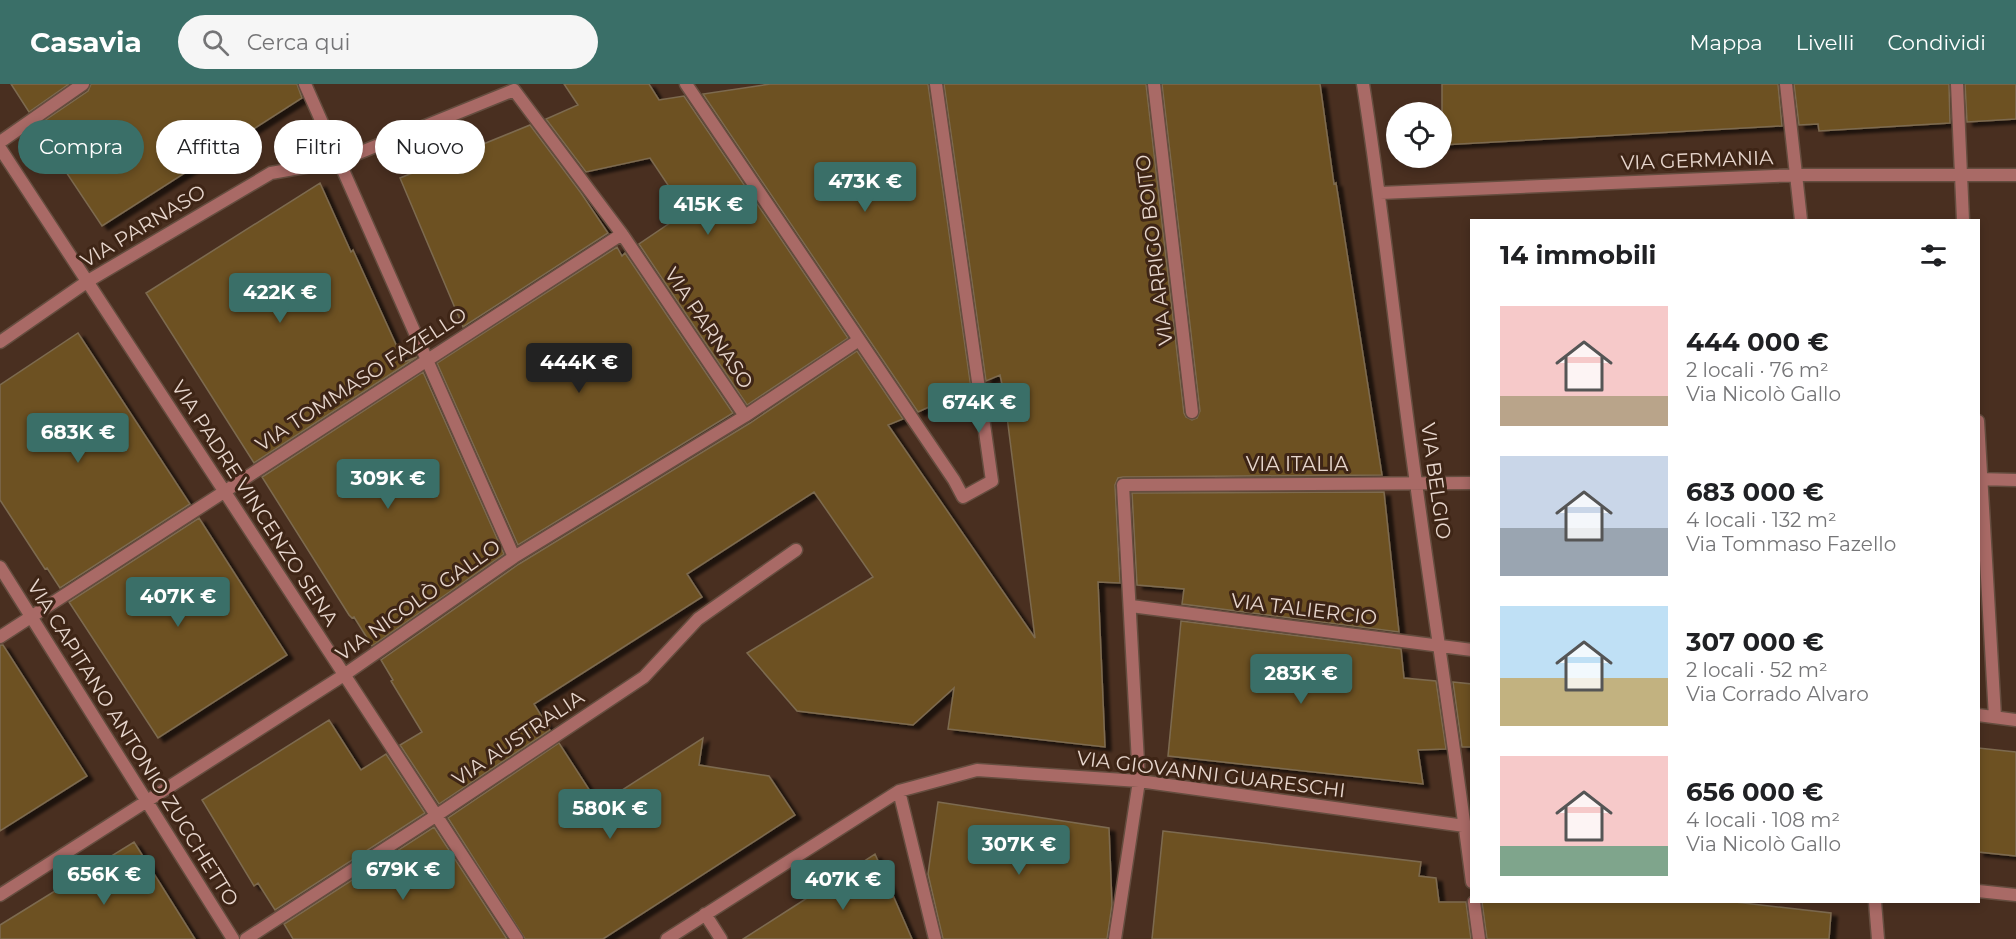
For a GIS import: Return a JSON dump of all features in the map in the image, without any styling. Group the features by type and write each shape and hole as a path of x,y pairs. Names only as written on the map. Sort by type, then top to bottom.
{"street":[{"path":"0,142 83,84"},
{"path":"305,84 321,120"},
{"path":"686,84 954,480 963,497 992,481 936,84"},
{"name":"VIA ARRIGO BOITO","path":"1154,84 1192,412"},
{"name":"VIA BELGIO","path":"1363,84 1380,193 1416,483 1468,826 1470,854"},
{"path":"1786,84 1801,219"},
{"path":"1957,84 1963,219"},
{"name":"VIA PARNASO","path":"363,151 514,90 622,234 745,416"},
{"name":"VIA PADRE VINCENZO SENA","path":"0,147 518,939"},
{"name":"VIA PARNASO","path":"0,342 88,281 274,172"},
{"path":"345,174 514,557"},
{"name":"VIA GERMANIA","path":"1380,193 1797,176 2016,175"},
{"name":"VIA TOMMASO FAZELLO","path":"0,637 622,234"},
{"name":"VIA NICOLÒ GALLO","path":"0,895 344,675 514,557 745,416 859,340"},
{"path":"1980,460 1995,717"},
{"path":"1981,479 2016,480"},
{"name":"VIA ITALIA","path":"1131,606 1123,485 1470,483"},
{"name":"VIA AUSTRALIA","path":"246,939 644,677 698,619 796,550"},
{"name":"VIA CAPITANO ANTONIO ZUCCHETTO","path":"0,567 233,939"},
{"path":"1115,939 1139,781 1131,606"},
{"name":"VIA TALIERCIO","path":"1131,606 1470,650"},
{"path":"1980,715 2016,720"},
{"name":"VIA GIOVANNI GUARESCHI","path":"667,939 899,791 977,770 1139,781 1468,826"},
{"path":"899,791 935,939"},
{"path":"1980,891 2016,895"},
{"path":"1474,903 1479,939"},
{"path":"1875,903 1878,939"},
{"path":"705,914 721,939"}],"building":[{"path":"11,84 69,84 29,112"},
{"path":"91,84 297,84 302,98 262,124 262,120 156,120 156,174 183,174 102,226 67,174 144,174 144,120 45,120 88,91"},
{"path":"564,84 649,84 659,100 684,96 848,338 747,405 639,244 686,212 650,158 586,172 546,119 578,105"},
{"path":"770,84 928,84 971,388 918,412 703,94"},
{"path":"944,84 1146,84 1184,413 1192,420 1197,418 1200,411 1162,84 1320,84 1334,184 1336,183 1382,475 1118,478 1115,485 1120,583 1098,582 1105,747 948,729 954,688 913,725 797,711 747,653 873,577 814,492 687,574 702,597 534,704 550,730 439,804 400,745 422,732 381,660 519,564 750,423 857,351 903,419 888,425 1035,638 1004,393 1000,375 986,381"},
{"path":"1442,84 1778,84 1782,126 1452,144 1452,102 1442,102"},
{"path":"1794,84 1949,84 1950,123 1819,131 1818,124 1799,125"},
{"path":"1965,84 2016,84 2016,119 1967,122"},
{"path":"530,125 608,233 463,327 400,178 410,174 485,174 485,143"},
{"path":"320,183 404,362 417,357 254,463 146,293"},
{"path":"617,247 622,256 625,253 733,413 518,545 437,363"},
{"path":"78,333 190,504 60,588 0,500 0,385"},
{"path":"423,372 504,554 372,646 354,617 349,615 262,477"},
{"path":"1384,492 1399,632 1182,604 1184,589 1137,585 1132,493"},
{"path":"199,518 287,655 158,738 69,602"},
{"path":"1181,621 1401,649 1404,678 1436,681 1446,749 1418,750 1423,784 1168,756"},
{"path":"0,645 3,645 87,776 0,831"},
{"path":"1453,682 1470,684 1470,747 1462,747"},
{"path":"329,720 361,770 386,754 425,813 275,910 258,883 254,886 202,800"},
{"path":"703,738 699,765 769,776 795,815 603,939 525,939 448,818 559,743 599,805"},
{"path":"1980,748 2016,752 2016,856 1980,852"},
{"path":"938,802 1109,828 1112,905 1107,939 943,939 928,874"},
{"path":"434,827 507,939 293,939 284,924"},
{"path":"1163,831 1421,862 1419,876 1436,878 1439,902 1466,902 1471,939 1152,939"},
{"path":"134,842 195,939 0,939 0,925"},
{"path":"875,854 912,939 743,939 804,900"},
{"path":"1482,903 1744,903 1831,913 1829,939 1487,939"}]}
